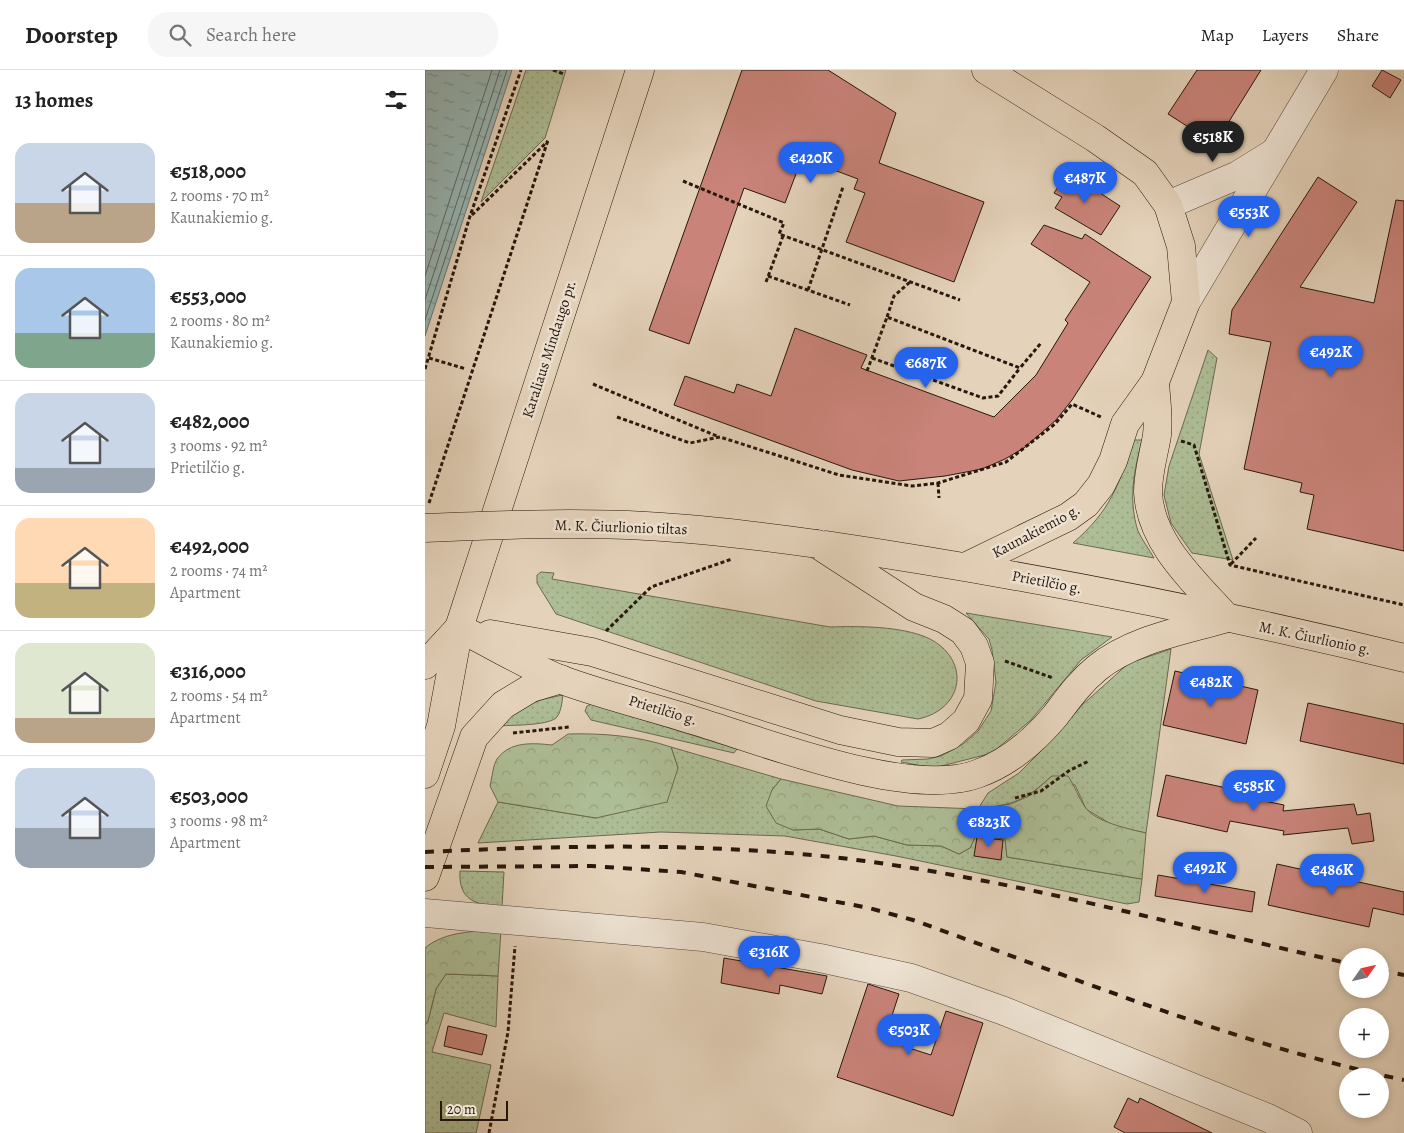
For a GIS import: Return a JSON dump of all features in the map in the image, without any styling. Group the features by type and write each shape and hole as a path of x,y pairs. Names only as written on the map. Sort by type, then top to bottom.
{"main road":[{"name":"Karaliaus Mindaugo pr.","path":"425,774 441,726 459,628 640,70"},
{"path":"986,70 1095,138 1145,173 1168,205"},
{"name":"Kaunakiemio g.","path":"967,566 1068,517 1086,504 1101,485 1113,461 1125,424 1155,382 1186,302 1181,246 1168,205"},
{"name":"Kaunakiemio g.","path":"1155,382 1157,434 1149,476 1148,493 1152,516 1163,541 1227,618"},
{"name":"M. K. Čiurlionio tiltas","path":"427,517 494,525 644,526 751,535 817,544"},
{"path":"425,665 459,628 593,652 840,730 898,742 933,743 949,736 966,721 979,699 980,663 974,646 963,631 944,619 914,607 817,544"},
{"name":"Prietilčio g.","path":"817,544 967,566 1227,618"},
{"name":"Prietilčio g.","path":"459,628 561,679 851,768 903,778 951,780 985,770 1002,762 1033,740 1077,687 1097,668 1118,654 1135,646 1227,618"},
{"name":"M. K. Čiurlionio g.","path":"1227,618 1404,658"},
{"path":"425,878 473,737 503,705 531,688 561,679"}],"street":[{"name":"Kaunakiemio g.","path":"1186,302 1324,70"},
{"name":"Kaunakiemio g.","path":"1168,205 1239,175 1275,152"},
{"path":"425,913 703,937 820,958 911,978 1013,1014 1268,1118 1298,1133"}],"path":[{"path":"425,369 470,216 521,70"},
{"path":"553,70 565,74"},
{"path":"427,517 548,140 470,216"},
{"path":"683,181 784,223 779,234 783,236 960,300"},
{"path":"808,290 843,188"},
{"path":"766,282 783,236"},
{"path":"769,276 850,304"},
{"path":"867,370 894,296 910,282"},
{"path":"887,317 1020,368"},
{"path":"871,358 983,398 999,396 1041,343"},
{"path":"429,358 465,369"},
{"path":"593,384 699,431 839,475 912,486 939,483 1006,462 1055,424 1072,404 1125,424"},
{"path":"617,417 690,443 720,437"},
{"path":"1194,445 1230,565"},
{"path":"939,483 939,498"},
{"path":"1230,565 1256,538"},
{"path":"603,634 651,587 735,558"},
{"path":"1230,565 1404,605"},
{"path":"1003,661 1077,687"},
{"path":"508,736 515,732 569,726"},
{"path":"1015,798 1041,791 1070,770 1089,761"},
{"path":"489,1133 508,1032 517,922"}],"green space":[{"path":"526,70 566,70 545,138 481,202"},
{"path":"1208,350 1217,358 1199,454 1233,560 1192,553 1171,523 1164,495 1169,466"},
{"path":"1134,440 1142,440 1133,486 1133,508 1138,531 1154,558 1073,543 1105,508 1118,484"},
{"path":"541,572 554,573 552,579 830,627 893,629 917,634 928,638 942,647 951,658 956,670 957,683 953,695 945,705 934,714 918,719 816,701 556,614 537,583 537,575"},
{"path":"966,613 1112,637 1081,660 1031,720 992,753 934,768 901,762 902,760 928,759 941,756 963,744 978,731 991,711 996,682 992,650 989,639"},
{"path":"1171,649 1146,833 1114,826 1086,809 1075,785 1052,776 1034,791 1018,800 978,809 988,793 1019,773 1051,741 1081,706 1129,663"},
{"path":"563,695 559,713 551,721 536,724 497,726 512,713 528,705"},
{"path":"592,704 737,749 734,753 591,720 585,711 587,706"},
{"path":"568,734 620,736 646,740 671,747 678,768 667,802 596,818 498,802 490,786 497,759 502,753 522,744 552,745"},
{"path":"671,747 781,779 772,790 793,830 819,829 849,839 874,836 907,845 941,846 959,854 970,848 976,835 1005,839 1007,857 1142,879 1139,902 1127,904 896,856 785,836 661,832 478,843 498,802 596,818 678,768"},
{"path":"1052,776 1068,776 1085,807 1096,817 1146,833 1142,879 1007,857 1005,839 976,835 970,848 959,854 941,846 907,845 874,836 849,839 819,829 793,830 776,823 766,806 772,790 781,779 898,806 978,809 1011,804 1029,796"},
{"path":"460,871 504,872 502,907 485,905 471,900 462,889"},
{"path":"501,930 498,976 446,974 436,989 428,1021 425,1025 425,948 433,942 451,935"},
{"path":"446,974 498,976 496,1027 444,1013 432,1052 491,1065 476,1133 425,1133 425,1025 428,1021 436,989"}],"water":[{"path":"425,70 512,70 425,336"}],"building":[{"path":"742,70 828,70 896,113 879,163 984,202 954,282 846,242 865,193 854,189 858,179 802,158 785,203 744,188 689,344 649,330"},
{"path":"1197,70 1261,70 1215,144 1168,114"},
{"path":"1382,70 1401,80 1390,98 1372,86"},
{"path":"1068,172 1120,206 1101,235 1055,208 1062,197 1054,193"},
{"path":"1318,177 1357,202 1300,287 1374,303 1396,200 1404,201 1404,551 1307,529 1314,495 1300,492 1302,483 1244,469 1271,342 1229,334 1232,310"},
{"path":"1044,225 1082,239 1085,234 1151,277 1072,400 1056,420 1024,448 1005,459 982,469 945,476 899,481 852,470 674,405 685,376 734,393 737,384 771,396 795,328 867,355 861,368 994,417 1036,375 1068,323 1065,320 1090,282 1031,244"},
{"path":"1175,671 1258,690 1246,744 1163,725"},
{"path":"1308,703 1404,724 1404,764 1300,741"},
{"path":"1166,775 1236,790 1235,795 1284,805 1283,811 1354,804 1357,815 1370,813 1374,841 1352,844 1348,828 1283,835 1284,831 1230,821 1227,832 1157,816"},
{"path":"977,837 1003,840 1001,860 974,856"},
{"path":"1277,864 1404,892 1404,915 1373,908 1369,927 1268,905"},
{"path":"1158,875 1255,892 1252,912 1155,896"},
{"path":"724,958 827,976 822,994 780,985 779,994 721,983"},
{"path":"868,984 899,994 884,1040 931,1055 946,1011 983,1023 953,1116 837,1077"},
{"path":"448,1026 487,1035 482,1055 444,1046"},
{"path":"1128,1098 1138,1103 1140,1098 1212,1133 1125,1133 1114,1127"}],"railway":[{"path":"425,852 590,847 701,848 810,855 865,861 987,881 1339,961"},
{"path":"425,867 591,866 681,872 869,908 913,920 1095,987 1217,1029 1341,1065 1404,1080"},
{"path":"1389,972 1404,975"}]}
